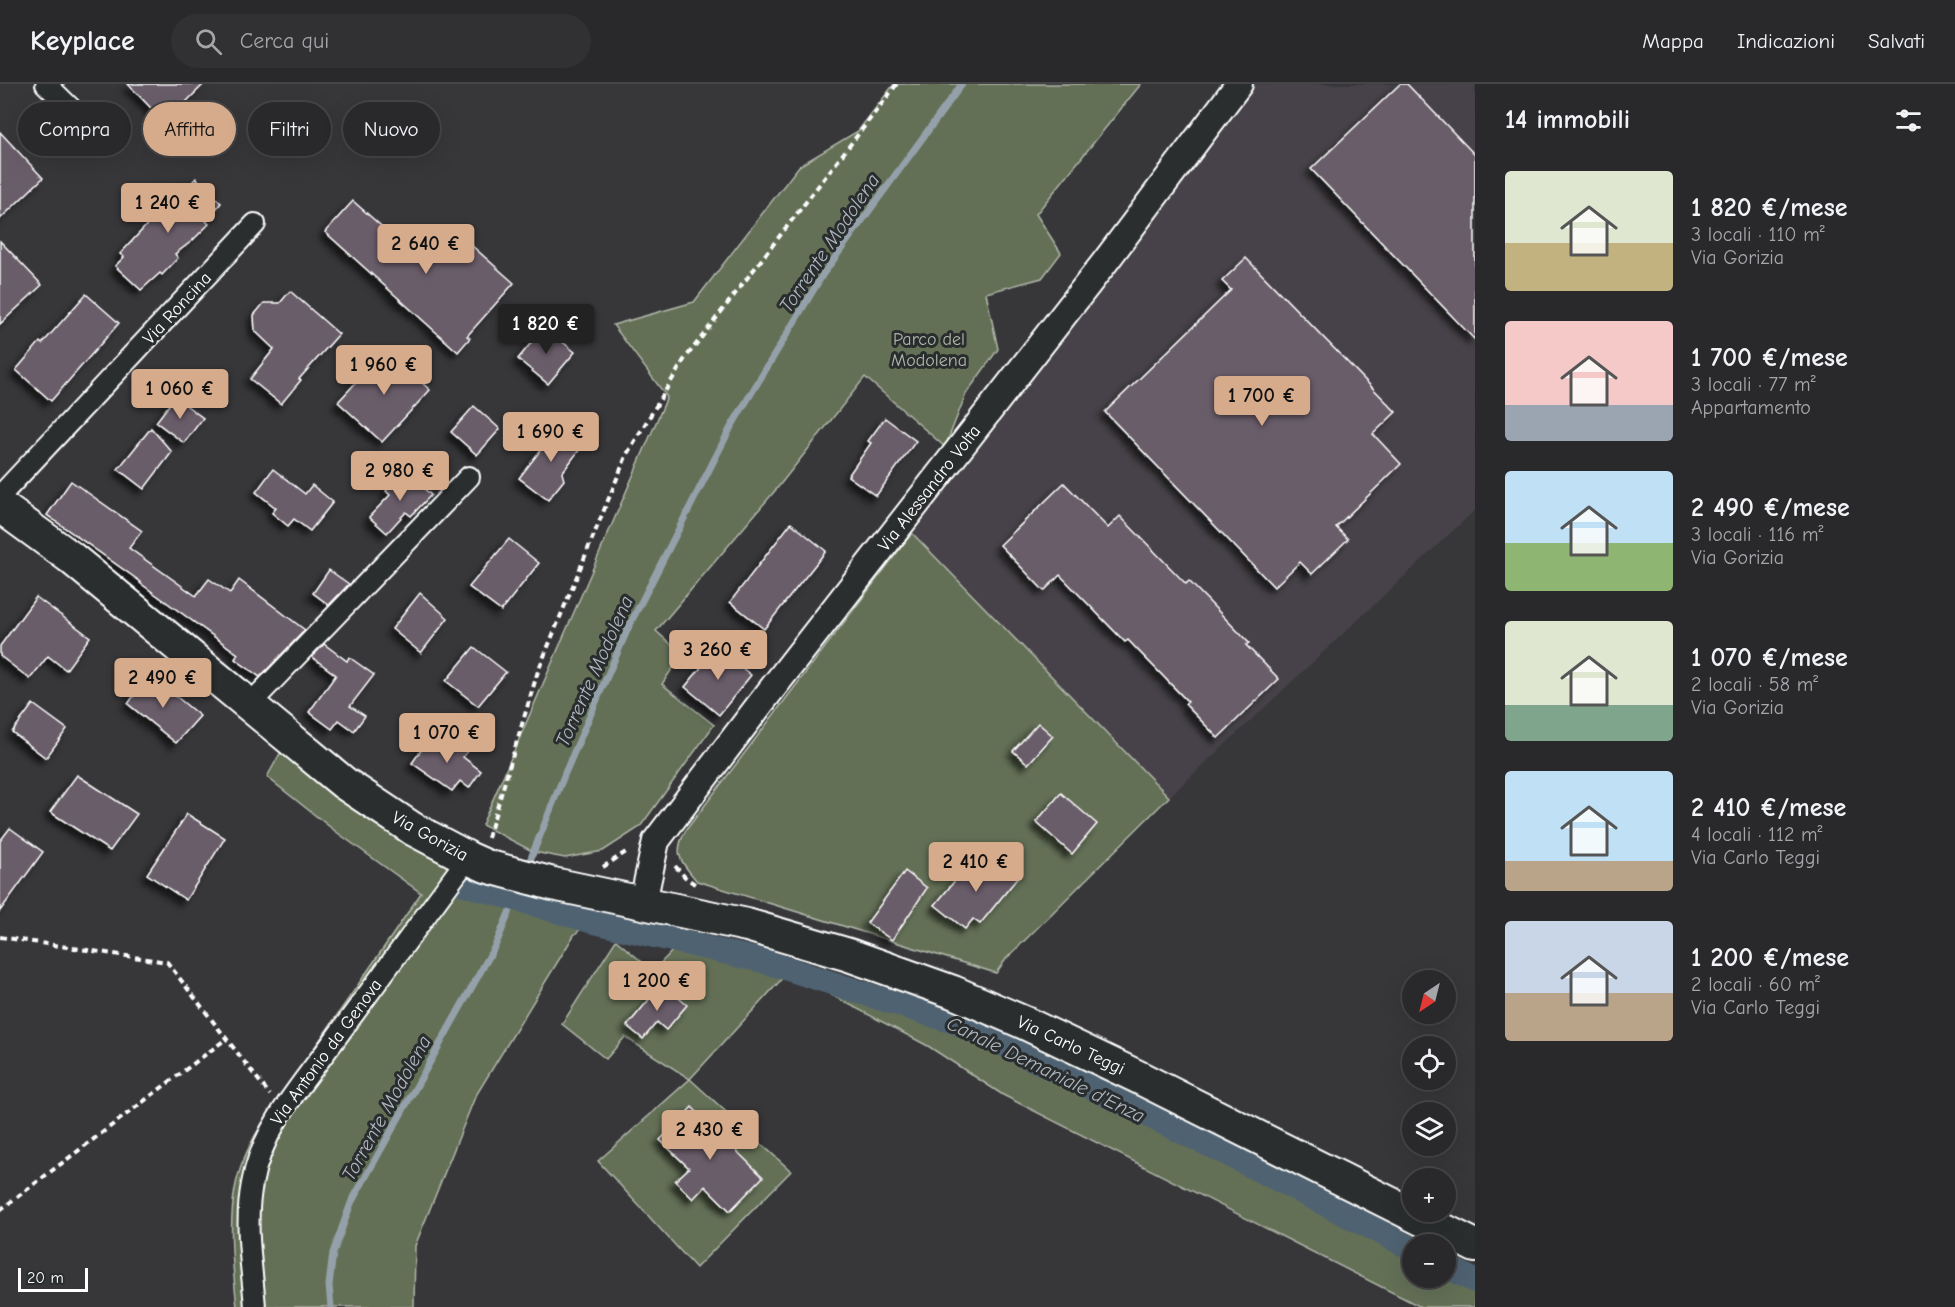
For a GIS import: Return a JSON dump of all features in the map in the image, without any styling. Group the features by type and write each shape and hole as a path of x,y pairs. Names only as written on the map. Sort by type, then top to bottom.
{"main road":[{"name":"Via Gorizia","path":"0,506 70,557 344,783 412,829 553,884 643,902"},
{"name":"Via Carlo Teggi","path":"643,902 747,926 849,955 953,992 1147,1081 1475,1246"}],"street":[{"path":"46,84 64,102"},
{"name":"Via Alessandro Volta","path":"643,902 656,841 1105,262 1239,84"},
{"name":"Via Roncina","path":"0,496 255,224"},
{"path":"250,704 469,477"},
{"name":"Via Antonio da Genova","path":"255,1307 248,1224 249,1202 252,1182 266,1138 275,1122 480,857"}],"path":[{"path":"480,857 538,671 627,454 684,360 897,84"},
{"path":"595,867 604,866 630,849 654,855"},
{"path":"0,937 167,962 269,1095 278,1100"},
{"path":"0,1210 226,1039"}],"shaded area":[{"path":"1233,84 1475,84 1475,510 1169,797 902,522"}],"green space":[{"name":"Parco del Modolena","path":"894,84 1141,84 1036,214 1061,253 1042,278 986,293 998,349 966,394 945,447 865,377 779,486 656,631 682,654 662,684 714,725 640,827 603,851 565,858 534,852 482,825 667,397 613,325 694,302 799,166 858,131"},
{"path":"912,533 1169,797 1006,959 996,973 697,881 683,863 679,852 686,830"},
{"path":"282,750 592,907 1029,1043 1404,1234 1402,1234 1402,1288 1456,1288 1456,1260 1475,1270 1475,1307 1421,1307 1003,1095 928,1046 786,971 780,981 690,1079 625,1037 606,1059 562,1024 616,940 653,971 679,944 590,921 574,935 475,1097 415,1246 414,1307 237,1307 232,1218 235,1189 247,1151 279,1097 421,893 335,831 267,777"},
{"path":"690,1079 791,1171 696,1268 598,1161"}],"building":[{"path":"128,84 204,84 186,102 145,102"},
{"path":"1400,84 1407,84 1475,155 1475,340 1311,169"},
{"path":"0,132 18,151 18,156 22,156 43,178 0,219"},
{"path":"196,178 221,203 206,221 209,224 175,254 178,258 162,275 160,273 141,290 115,266 124,257 120,254 183,186 186,189"},
{"path":"353,201 423,263 453,229 514,283 467,336 470,338 458,352 325,232"},
{"path":"0,241 42,285 0,324"},
{"path":"1246,258 1396,412 1373,434 1401,464 1336,527 1348,539 1312,574 1300,562 1274,587 1105,412 1231,290 1222,281"},
{"path":"290,291 339,334 299,379 301,380 281,404 250,379 274,349 255,331 254,315 264,303 280,303"},
{"path":"86,294 119,323 51,401 16,370"},
{"path":"544,327 575,352 548,384 518,359"},
{"path":"386,350 430,390 382,442 338,402"},
{"path":"175,397 203,418 184,443 156,422"},
{"path":"474,406 500,429 477,455 451,432"},
{"path":"885,418 916,441 876,496 848,476 871,443 868,441"},
{"path":"559,426 583,445 562,473 564,480 548,500 519,478"},
{"path":"151,428 172,452 144,489 118,469"},
{"path":"273,469 305,494 312,485 333,502 310,531 294,519 288,526 272,513 276,508 256,492"},
{"path":"405,471 431,495 411,516 406,512 387,533 369,517 390,495 386,491"},
{"path":"71,481 142,531 129,548 196,596 209,579 230,593 239,580 305,630 260,677 235,659 238,654 47,515"},
{"path":"1064,483 1108,528 1120,516 1186,584 1189,581 1249,643 1246,645 1279,679 1218,738 1185,704 1188,702 1128,640 1125,642 1060,575 1044,591 1000,545"},
{"path":"791,523 826,551 764,629 730,602"},
{"path":"509,539 539,563 501,611 469,587"},
{"path":"329,570 349,584 329,605 313,593"},
{"path":"420,593 448,618 421,653 392,629"},
{"path":"36,597 90,637 66,670 48,656 30,679 0,656 0,646"},
{"path":"324,644 347,661 349,657 374,675 350,706 365,716 354,731 339,720 332,729 309,712 336,675 312,657"},
{"path":"474,647 506,672 478,706 446,681"},
{"path":"717,648 751,675 719,715 685,687"},
{"path":"149,674 200,716 176,743 128,704"},
{"path":"33,704 67,729 46,758 12,732"},
{"path":"1038,723 1053,736 1028,764 1013,751"},
{"path":"444,735 467,752 463,757 481,771 469,788 460,781 452,791 412,763 429,739 437,744"},
{"path":"77,775 137,814 110,851 50,812"},
{"path":"1061,793 1097,824 1072,854 1036,822"},
{"path":"187,814 225,838 186,900 147,874"},
{"path":"10,828 43,852 0,911 0,841"},
{"path":"971,861 989,875 1000,861 1019,876 980,924 973,919 965,929 935,905"},
{"path":"905,871 927,888 892,940 867,923"},
{"path":"662,984 687,1005 666,1030 657,1022 643,1039 627,1026"},
{"path":"692,1107 763,1177 730,1211 705,1186 693,1199 675,1181 689,1168 660,1140"}],"waterway":[{"name":"Torrente Modolena","path":"527,868 565,773 629,626 731,427 823,274 962,84"},
{"name":"Canale Demaniale d'Enza","path":"464,884 590,921 763,961 960,1024 1227,1154 1402,1243"},
{"name":"Torrente Modolena","path":"331,1307 329,1285 333,1253 351,1203 496,944 521,884"},
{"name":"Canale Demaniale d'Enza","path":"1456,1271 1475,1281"}]}
